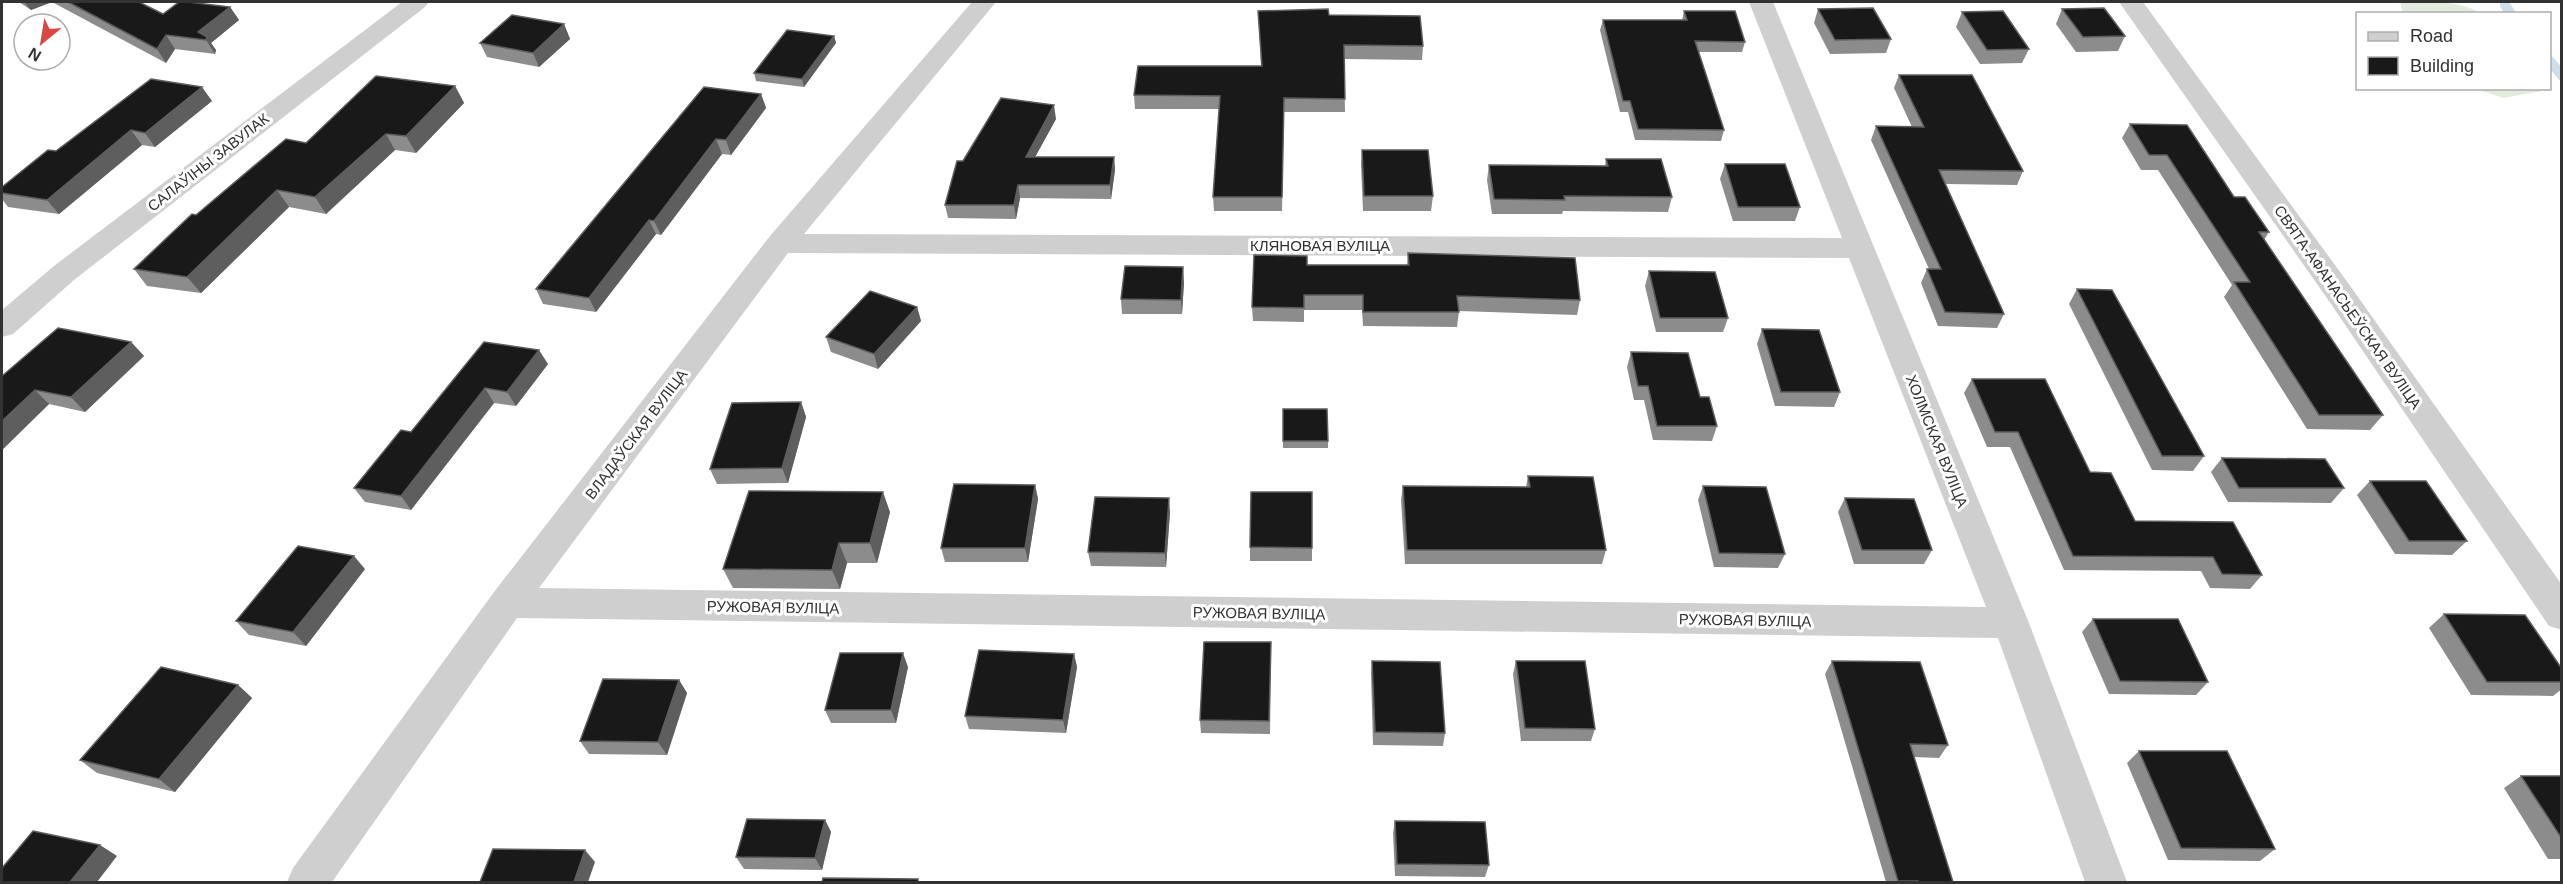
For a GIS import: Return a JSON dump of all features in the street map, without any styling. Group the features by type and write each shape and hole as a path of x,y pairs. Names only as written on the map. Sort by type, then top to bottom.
{"street":[{"name":"САЛАЎІНЫ ЗАВУЛАК","path":"2,326 64,273 417,2"},
{"name":"ВЛАДАЎСКАЯ ВУЛІЦА","path":"308,882 507,603 780,243 984,2"},
{"name":"ХОЛМСКАЯ ВУЛІЦА","path":"1761,2 2011,623 2106,882"},
{"name":"СВЯТА-АФАНАСЬЕЎСКАЯ ВУЛІЦА","path":"2131,2 2340,294 2562,615"},
{"name":"КЛЯНОВАЯ ВУЛІЦА","path":"780,243 1860,248"},
{"name":"РУЖОВАЯ ВУЛІЦА","path":"507,603 2011,623"}],"shaded area":[{"path":"2400,2 2453,4 2478,12 2403,12"},
{"path":"2480,90 2542,91 2503,98"}],"building":[{"path":"68,2 139,2 163,14 179,2 230,7 198,32 207,37 206,40 166,35 157,49"},
{"path":"1873,8 1891,39 1835,40 1818,9"},
{"path":"2104,8 2125,36 2083,37 2062,9"},
{"path":"1328,9 1329,15 1420,16 1423,46 1344,45 1345,99 1284,98 1282,197 1213,197 1220,96 1134,95 1138,66 1262,66 1258,11"},
{"path":"1684,11 1735,11 1745,42 1695,41 1724,130 1638,129 1630,101 1623,101 1603,20 1687,20"},
{"path":"2003,11 2029,49 1987,50 1962,12"},
{"path":"512,15 564,24 533,53 480,43"},
{"path":"787,30 834,36 802,79 754,73"},
{"path":"1899,75 1972,75 2023,171 1939,170 2004,314 1945,312 1927,269 1941,269 1876,126 1924,127"},
{"path":"376,76 455,86 406,136 386,134 315,197 277,190 187,277 134,269 192,214 196,215 286,139 306,143"},
{"path":"151,79 202,87 145,133 131,130 47,200 2,193 2,187 48,150 56,151"},
{"path":"704,87 761,94 726,140 716,139 654,221 649,220 589,298 536,289"},
{"path":"1001,98 1054,105 1026,157 1114,157 1110,185 1018,185 1014,205 945,205 957,161 963,161"},
{"path":"2130,124 2187,125 2234,197 2245,197 2269,232 2259,232 2383,415 2319,415 2234,282 2250,282 2167,155 2149,155"},
{"path":"1362,150 1428,150 1433,196 1364,196"},
{"path":"1606,159 1661,159 1672,197 1564,196 1565,200 1494,199 1489,165 1608,166"},
{"path":"1725,164 1785,164 1800,207 1738,207"},
{"path":"1408,253 1575,258 1580,300 1457,296 1459,312 1363,312 1363,295 1304,295 1304,308 1252,307 1254,255 1307,256 1307,265 1409,265"},
{"path":"1125,266 1183,267 1181,300 1121,299"},
{"path":"1649,271 1715,272 1728,318 1660,318"},
{"path":"2077,289 2112,290 2204,456 2162,456"},
{"path":"870,291 917,307 874,354 826,337"},
{"path":"58,328 131,342 71,397 35,390 2,421 2,376"},
{"path":"1762,329 1819,330 1840,392 1781,392"},
{"path":"484,342 539,350 507,392 485,388 401,496 354,488 401,430 411,432"},
{"path":"1631,352 1688,353 1700,397 1709,397 1717,426 1657,426 1648,386 1638,386"},
{"path":"1972,379 2045,379 2090,472 2111,473 2135,521 2233,522 2262,575 2222,574 2213,557 2073,556 2018,432 1995,432"},
{"path":"801,402 782,468 710,469 732,403"},
{"path":"1283,409 1327,409 1328,441 1283,441"},
{"path":"2222,458 2325,459 2344,488 2239,488"},
{"path":"1528,476 1593,477 1606,550 1407,550 1403,486 1530,487"},
{"path":"2370,481 2426,481 2467,541 2409,541"},
{"path":"954,484 1035,485 1025,548 941,548"},
{"path":"1703,486 1766,487 1785,554 1719,553"},
{"path":"749,491 883,492 870,543 839,543 832,570 723,569"},
{"path":"1251,492 1312,492 1312,548 1250,547"},
{"path":"1095,497 1169,498 1165,553 1088,552"},
{"path":"1845,498 1914,499 1932,550 1862,550"},
{"path":"298,546 354,556 293,632 236,621"},
{"path":"2444,614 2525,615 2562,669 2562,682 2487,682"},
{"path":"2093,619 2178,619 2208,682 2120,681"},
{"path":"1204,642 1271,642 1269,721 1200,720"},
{"path":"979,650 1074,654 1063,720 965,716"},
{"path":"840,653 903,653 891,710 825,710"},
{"path":"1372,661 1440,662 1445,733 1375,732"},
{"path":"1516,661 1585,661 1595,729 1525,728"},
{"path":"1832,661 1920,662 1948,745 1910,744 1953,882 1898,881"},
{"path":"161,667 238,685 159,779 80,760"},
{"path":"603,679 679,680 658,742 580,741"},
{"path":"2139,751 2227,751 2275,849 2181,848"},
{"path":"2521,776 2562,776 2562,839"},
{"path":"747,819 825,820 815,858 736,857"},
{"path":"1395,821 1485,822 1489,865 1397,864"},
{"path":"33,831 100,845 70,882 2,882 2,868"},
{"path":"493,849 585,850 574,882 480,882"},
{"path":"823,878 918,879 918,882 822,882"}],"waterway":[{"path":"2505,5 2510,12"},
{"path":"2551,62 2562,76"}]}
